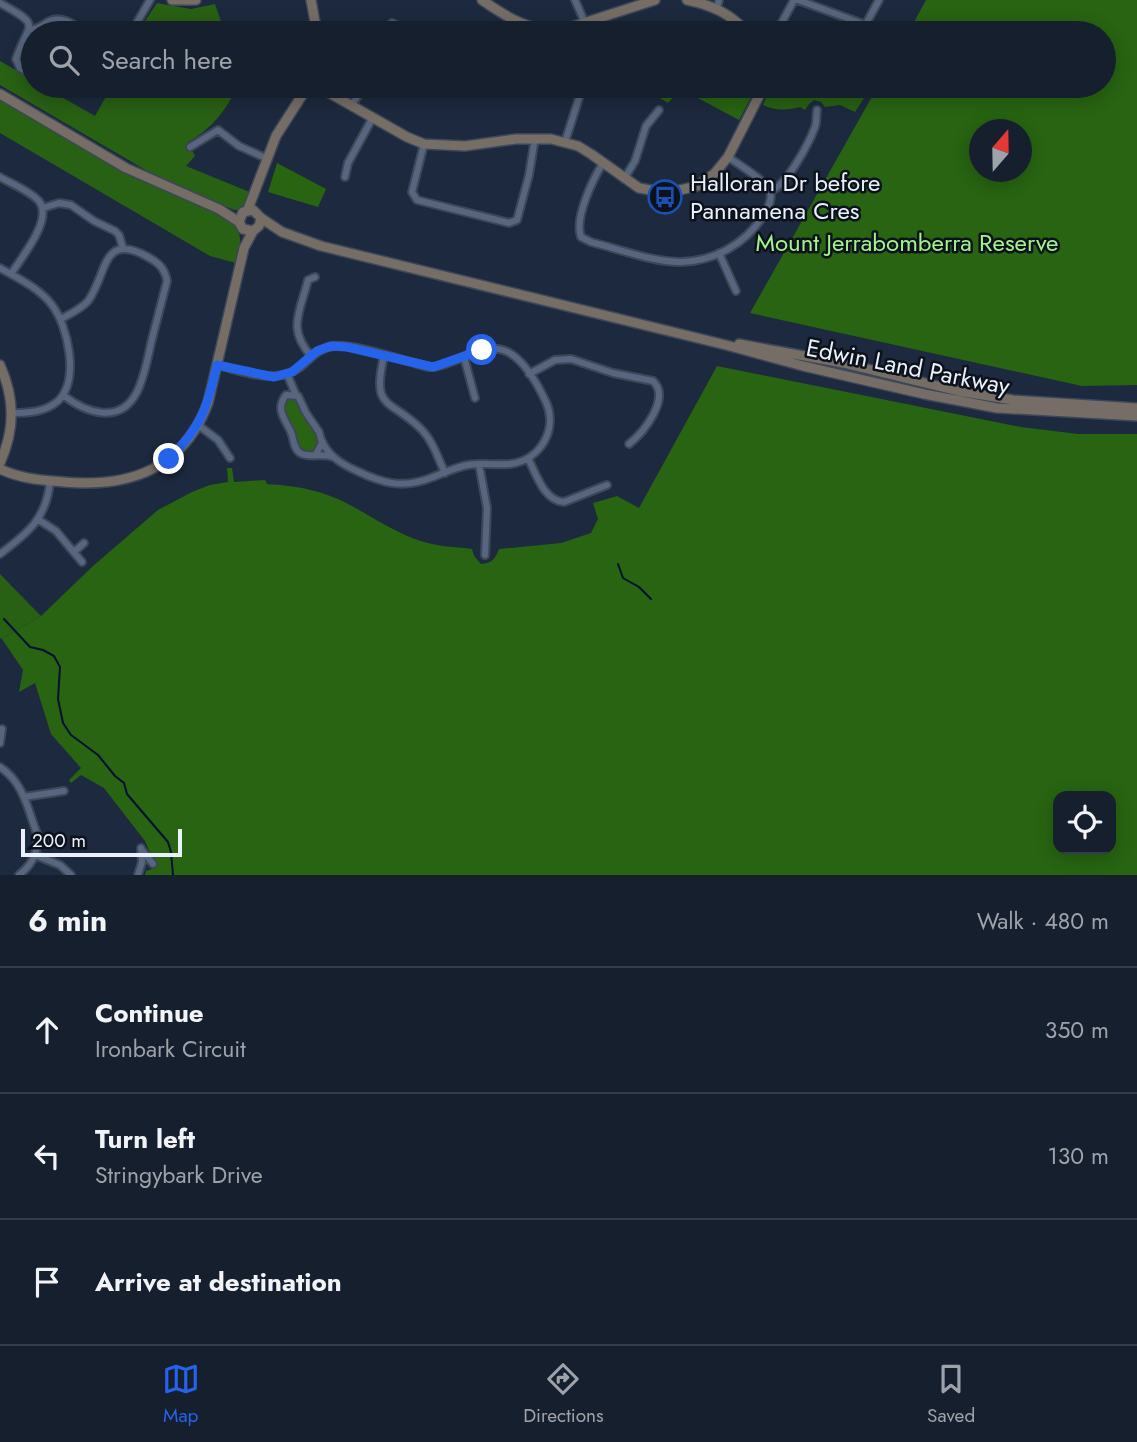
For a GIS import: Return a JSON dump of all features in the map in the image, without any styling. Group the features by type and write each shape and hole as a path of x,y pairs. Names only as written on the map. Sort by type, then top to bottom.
{"main road":[{"path":"172,0 196,0"},
{"path":"311,0 315,21"},
{"path":"482,0 513,21"},
{"path":"591,21 655,0"},
{"path":"687,0 718,4 735,21"},
{"name":"Edwin Land Parkway","path":"0,94 126,168 219,209 321,246 803,366 997,408 1137,416"},
{"path":"0,469 21,478 99,484 138,477 169,459 198,425 210,396 255,196 281,128 300,98"},
{"path":"339,98 424,144 465,146 535,138 565,142 591,153 624,179 646,190 677,192 705,182 727,157 758,98"},
{"name":"Edwin Land Parkway","path":"675,332 843,363 958,391 1013,400 1137,408"},
{"path":"0,365 7,382 13,413 6,449 0,463"}],"street":[{"path":"138,21 150,0"},
{"path":"575,0 584,21"},
{"path":"783,21 796,0 855,21"},
{"path":"868,21 879,0"},
{"path":"0,3 23,16 25,21"},
{"path":"21,48 16,60 21,69"},
{"path":"352,105 356,98"},
{"path":"565,142 579,98"},
{"path":"624,179 635,161 646,126 659,110"},
{"path":"770,191 783,183 796,162 816,125 817,110"},
{"path":"345,177 348,163 373,117"},
{"path":"190,146 218,130 239,146 268,159"},
{"path":"424,144 412,192 417,200 509,223 517,220 520,211 530,175 535,138"},
{"path":"727,157 750,172 770,191"},
{"path":"603,163 591,182 579,234 584,239 679,262 696,260 734,247 754,228 768,206 770,191"},
{"path":"0,177 35,198 43,208 42,222 11,274"},
{"path":"43,208 59,203 71,205 94,222 115,231 123,248"},
{"path":"61,319 79,309 88,300 109,256 123,248 132,249 163,268 167,281 139,387 129,402 112,412 102,413 83,409 63,395"},
{"path":"719,253 736,291"},
{"path":"0,268 43,295 61,319 69,354 68,383 63,395 52,406 39,411 13,413"},
{"path":"303,274 308,280"},
{"path":"308,280 316,277"},
{"path":"308,280 296,332 298,341 311,356"},
{"path":"217,365 267,376 287,374 322,349 335,346 433,367 489,349 503,350 518,360 548,406 550,433 537,451 511,464 479,464 445,472 417,483 396,485 374,479 335,458 316,454 304,455 296,448 281,412 288,388 287,374"},
{"path":"384,356 379,377 387,405 424,431 431,440 445,472"},
{"path":"464,356 475,398"},
{"path":"528,374 555,360 571,359 619,375 653,381 660,390 660,399 642,432 629,444"},
{"path":"287,374 322,441 335,458"},
{"path":"285,397 289,394 298,396"},
{"path":"198,425 218,440 230,458"},
{"path":"316,454 321,449 322,441"},
{"path":"527,458 548,496 556,501 564,502 607,485"},
{"path":"479,464 487,508 485,555"},
{"path":"0,554 39,520 49,493 50,481"},
{"path":"39,520 54,530 82,562"},
{"path":"74,552 84,543"},
{"path":"0,743 2,729"},
{"path":"0,767 14,779 24,797 37,834 35,855 19,875"},
{"path":"24,797 64,790"},
{"path":"138,875 142,862 141,846 153,864"},
{"path":"35,855 60,865 71,875"}],"green space":[{"name":"Mount Jerrabomberra Reserve","path":"926,0 1137,0 1137,385 1082,386 750,313 871,98 1116,98 1116,21 915,21"},
{"path":"157,3 191,9 215,4 221,21 145,21"},
{"path":"0,61 21,73 21,97 0,85"},
{"path":"0,98 231,221 240,240 236,263 210,256 0,133"},
{"path":"22,98 63,98 95,116 105,98 231,98 218,118 188,142 195,156 186,166 252,193 244,210 234,210 149,172"},
{"path":"660,98 673,98 668,103"},
{"path":"698,98 751,98 739,120"},
{"path":"766,98 864,98 855,112 840,105 825,107 814,100 805,110 800,107 777,109 763,105"},
{"path":"277,163 326,189 318,207 268,192"},
{"path":"717,366 1021,427 1078,434 1137,434 1137,875 145,875 155,864 145,841 104,788 81,775 71,783 69,780 81,768 51,734 35,683 19,692 23,670 2,639 41,616 93,566 158,510 192,492 228,482 227,468 232,468 234,482 265,480 267,484 320,492 418,540 472,549 481,564 493,560 499,549 561,543 591,533 598,519 593,503 617,496 639,508"},
{"path":"288,397 296,398 320,440 314,452 299,450 285,416"},
{"path":"0,574 41,616 2,639 0,638"}],"waterway":[{"path":"618,564 623,578 639,587 651,599"},
{"path":"4,619 30,647 54,656 60,667 58,699 63,723 71,735 98,755 124,783 127,794 168,842 173,875"}],"place":[{"name":"Halloran Dr before Pannamena Cres","path":"665,197"}],"route":[{"path":"169,459 198,425 208,402 217,365 274,377 292,372 317,351 331,346 347,347 433,367 482,350"}]}
